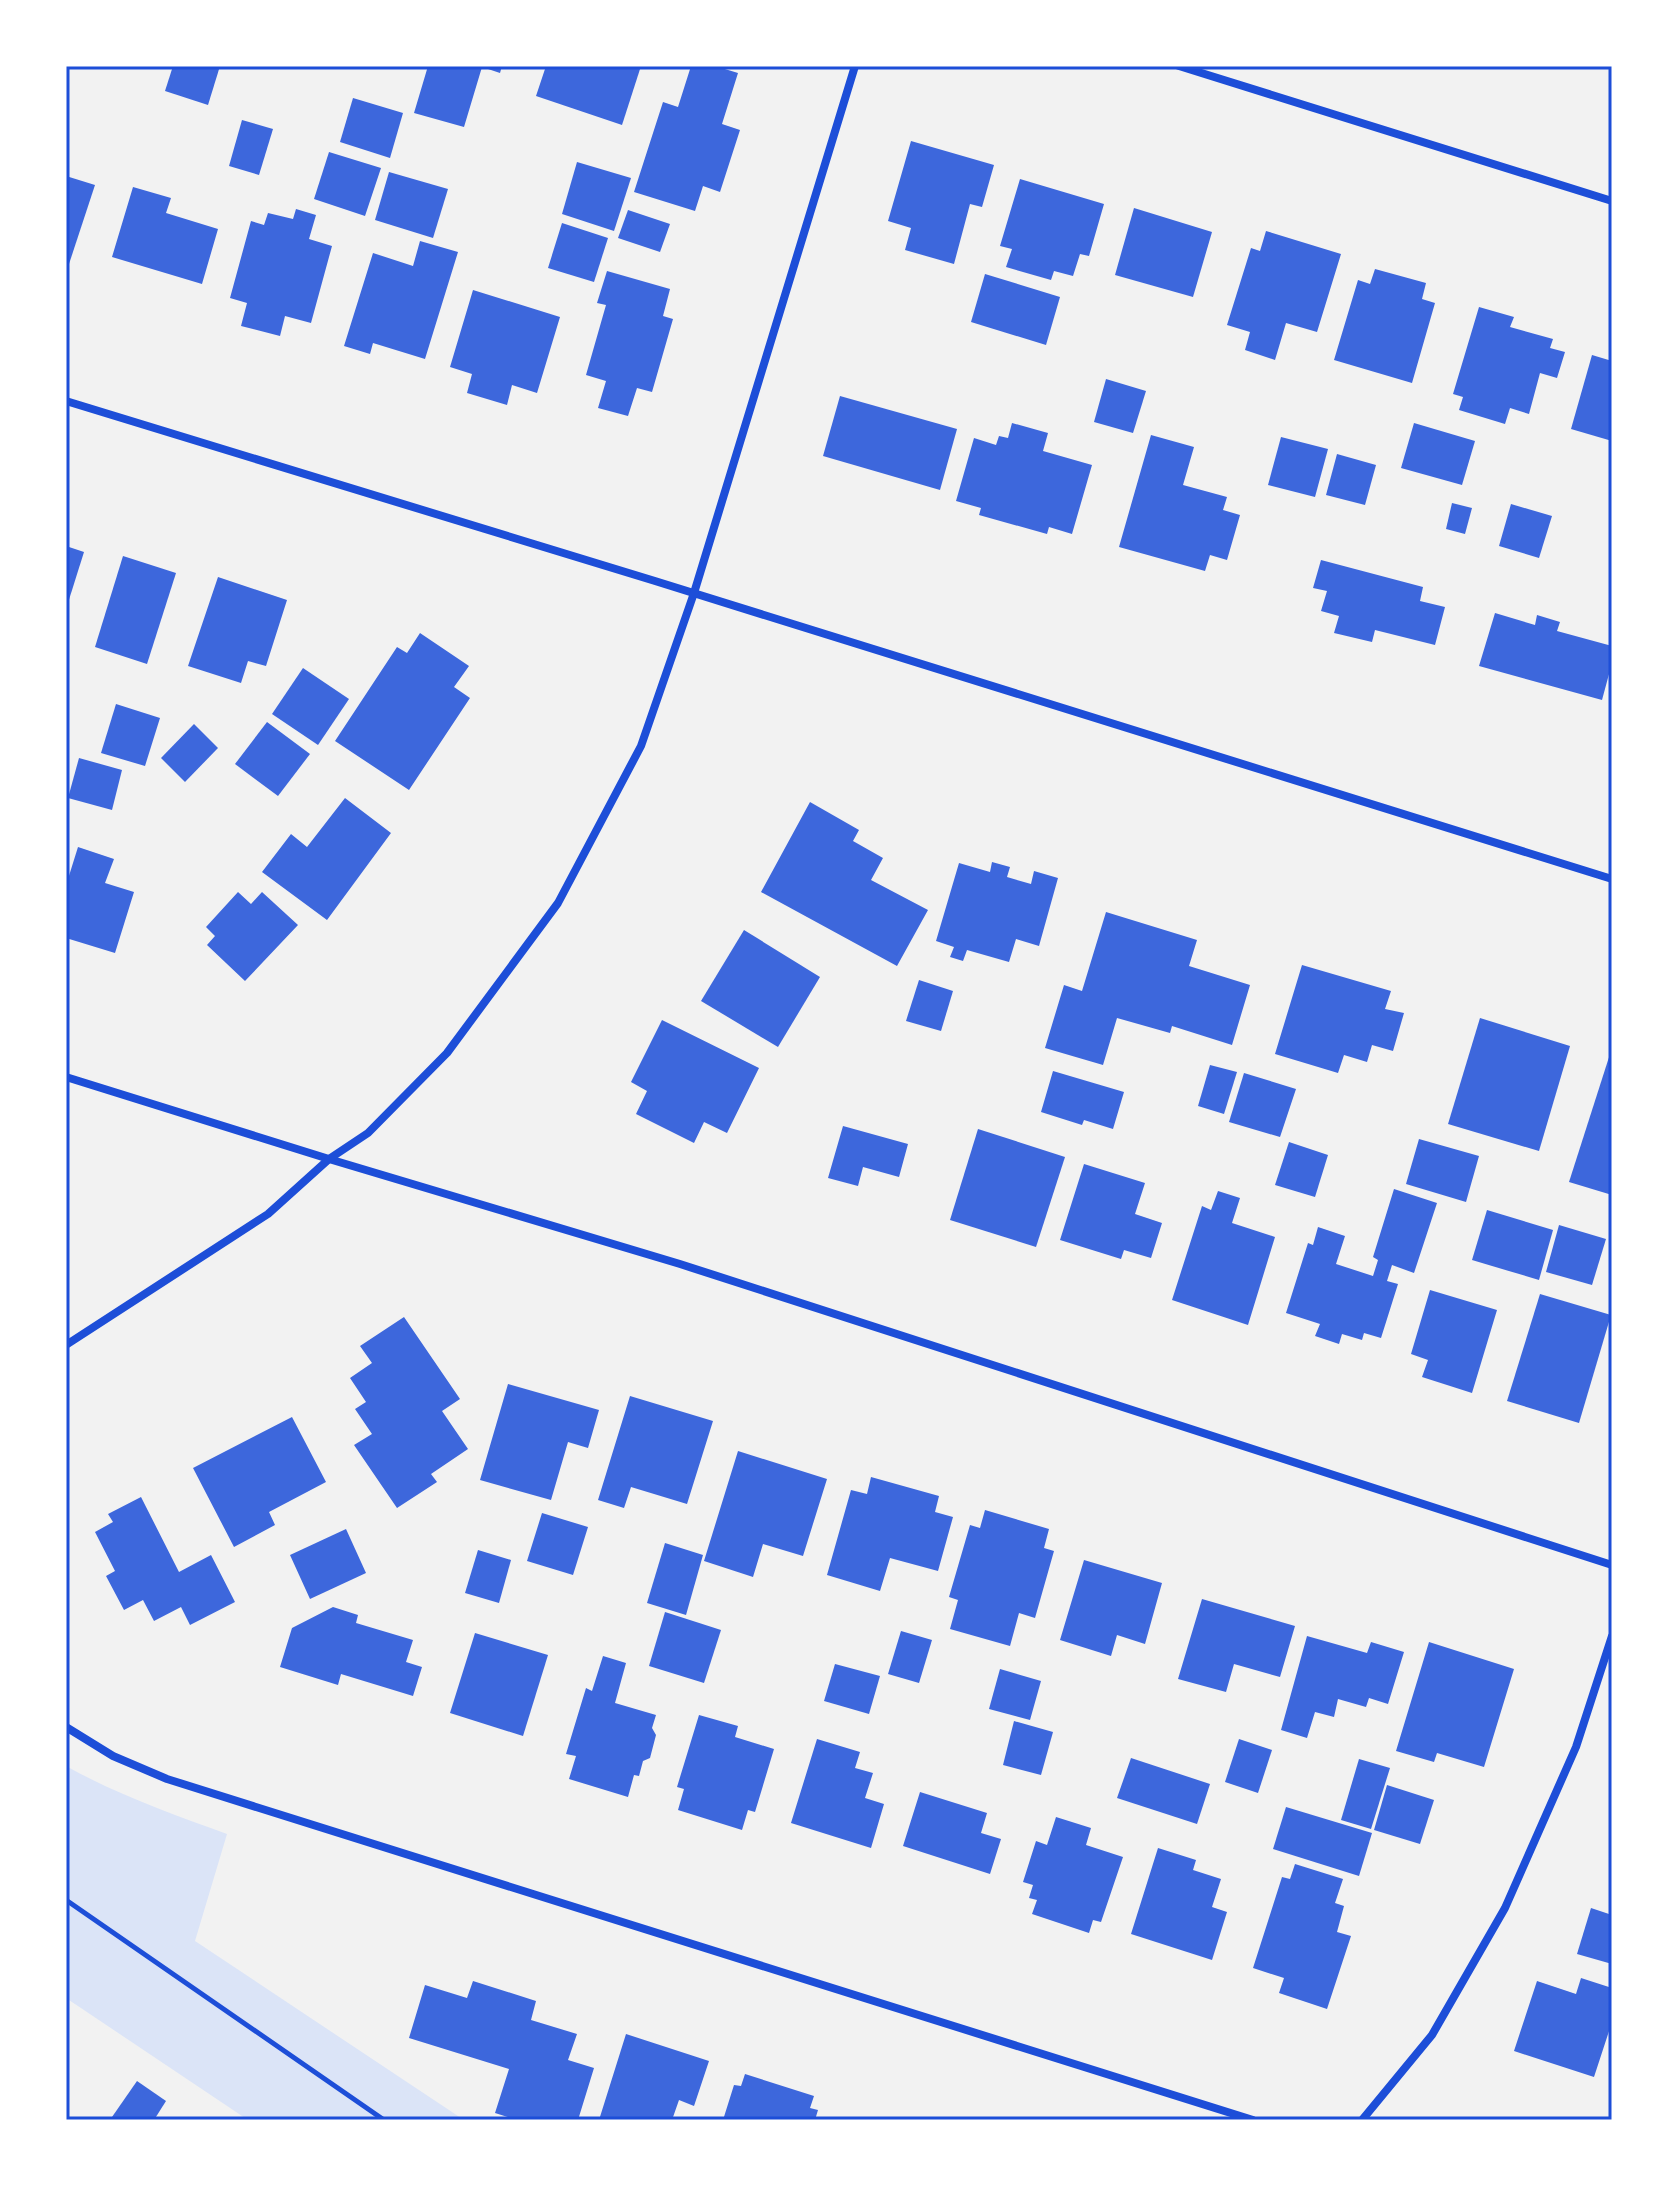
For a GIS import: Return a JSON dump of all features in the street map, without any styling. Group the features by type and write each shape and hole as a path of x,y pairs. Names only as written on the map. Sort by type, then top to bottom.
{"street":[{"path":"66,1345 268,1214 329,1159 368,1133 447,1053 558,903 641,746 694,593 855,66"},
{"path":"1179,66 1612,201"},
{"path":"66,401 1612,879"},
{"path":"66,1077 680,1264 1612,1565"},
{"path":"1362,2120 1432,2035 1505,1908 1576,1747 1612,1636"},
{"path":"66,1727 113,1756 167,1779 1253,2120"}],"path":[{"path":"66,1900 384,2120"}],"shaded area":[{"path":"66,1766 125,1795 227,1834 195,1941 464,2120 248,2120 66,1998"}],"building":[{"path":"173,66 220,66 208,105 165,91"},
{"path":"428,66 502,66 500,73 482,67 464,127 414,113"},
{"path":"546,66 641,66 622,125 536,96"},
{"path":"691,66 715,66 738,73 722,124 740,130 720,192 703,186 695,211 634,192 663,102 678,107"},
{"path":"353,98 403,113 390,158 340,142"},
{"path":"242,120 273,129 259,175 229,166"},
{"path":"911,141 994,165 982,207 970,204 954,264 905,250 911,228 888,221"},
{"path":"329,152 381,168 365,216 314,199"},
{"path":"577,162 631,178 614,231 562,214"},
{"path":"389,172 448,189 433,238 375,220"},
{"path":"66,176 95,185 69,264 66,263"},
{"path":"1020,179 1104,204 1089,256 1080,254 1073,276 1054,271 1051,280 1006,267 1012,249 1000,246"},
{"path":"133,187 171,198 166,213 218,229 202,284 112,257"},
{"path":"1134,208 1212,232 1193,297 1115,275"},
{"path":"296,209 316,215 309,239 332,246 311,323 285,316 280,336 241,326 247,303 230,298 251,221 264,225 268,213 293,219"},
{"path":"628,210 670,224 660,252 618,238"},
{"path":"562,223 608,238 594,282 548,268"},
{"path":"1266,231 1341,254 1317,332 1286,323 1275,360 1245,350 1250,332 1227,325 1251,248 1260,251"},
{"path":"420,241 458,252 425,359 373,343 370,354 344,346 373,253 413,266"},
{"path":"1375,269 1426,283 1422,299 1435,303 1412,383 1334,360 1358,280 1370,284"},
{"path":"607,271 670,289 663,316 673,319 652,392 637,388 628,416 598,408 606,381 586,375 606,305 597,303"},
{"path":"985,274 1060,297 1046,345 971,322"},
{"path":"473,290 560,317 537,393 512,385 507,405 467,393 472,374 450,367"},
{"path":"1479,307 1514,317 1510,327 1553,339 1550,348 1565,352 1557,378 1540,373 1529,414 1510,408 1505,424 1459,410 1463,397 1453,394"},
{"path":"1592,355 1612,361 1612,441 1571,429"},
{"path":"1106,379 1146,391 1133,433 1094,422"},
{"path":"840,396 957,429 940,490 823,456"},
{"path":"1012,423 1048,433 1043,451 1092,465 1072,534 1049,527 1047,534 979,515 981,508 956,501 974,438 996,445 999,436 1008,438"},
{"path":"1414,423 1475,441 1462,485 1401,468"},
{"path":"1151,435 1194,447 1183,485 1227,497 1223,510 1240,515 1227,560 1210,555 1205,571 1119,547"},
{"path":"1281,437 1328,449 1315,497 1268,485"},
{"path":"1337,454 1376,465 1365,505 1326,495"},
{"path":"1452,503 1472,508 1465,534 1446,529"},
{"path":"1511,504 1552,516 1539,558 1499,546"},
{"path":"66,546 84,552 67,606 66,606"},
{"path":"123,556 176,573 147,664 95,647"},
{"path":"1321,560 1423,587 1420,601 1445,607 1435,645 1375,630 1372,642 1334,633 1339,616 1321,611 1327,591 1313,588"},
{"path":"218,577 287,600 266,666 248,661 241,683 188,666"},
{"path":"1495,613 1535,625 1537,615 1560,622 1557,631 1612,646 1612,663 1602,700 1479,666"},
{"path":"420,633 469,666 454,687 470,698 409,790 335,741 397,647 407,653"},
{"path":"303,668 349,699 318,745 272,714"},
{"path":"116,704 160,718 145,766 101,753"},
{"path":"267,722 310,754 278,796 235,764"},
{"path":"194,724 218,748 185,782 161,758"},
{"path":"79,758 122,770 112,810 68,798"},
{"path":"345,798 391,833 327,920 262,872 291,834 307,847"},
{"path":"810,802 859,830 853,841 883,858 871,880 928,910 897,966 761,892"},
{"path":"78,847 114,859 105,883 134,892 115,953 66,938 66,878"},
{"path":"992,862 1010,867 1007,877 1031,884 1034,871 1058,878 1039,946 1016,939 1009,962 967,950 963,961 950,957 954,947 936,941 959,863 990,872"},
{"path":"238,892 251,904 262,892 298,925 245,981 207,945 215,936 206,927"},
{"path":"1106,912 1197,940 1189,966 1250,985 1232,1045 1172,1026 1170,1033 1117,1018 1103,1065 1045,1048 1064,985 1082,991"},
{"path":"744,930 820,977 778,1047 701,1001"},
{"path":"1302,965 1391,991 1385,1009 1404,1013 1393,1051 1372,1045 1367,1062 1344,1055 1338,1073 1275,1054"},
{"path":"919,980 953,991 941,1031 906,1021"},
{"path":"1480,1018 1570,1046 1539,1151 1448,1124"},
{"path":"662,1020 759,1068 727,1133 704,1122 694,1143 636,1114 647,1091 631,1082"},
{"path":"1612,1055 1612,1195 1569,1182"},
{"path":"1210,1065 1237,1072 1224,1114 1198,1106"},
{"path":"1053,1071 1124,1092 1113,1129 1084,1120 1082,1125 1041,1112"},
{"path":"1244,1073 1296,1089 1280,1137 1229,1122"},
{"path":"843,1126 908,1144 899,1177 863,1167 858,1186 828,1178"},
{"path":"978,1129 1065,1157 1036,1247 950,1220"},
{"path":"1419,1139 1479,1156 1466,1202 1406,1184"},
{"path":"1289,1142 1328,1155 1315,1197 1275,1185"},
{"path":"1084,1164 1145,1183 1135,1214 1162,1223 1151,1258 1124,1250 1121,1259 1060,1240"},
{"path":"1394,1189 1437,1203 1414,1273 1392,1265 1387,1281 1398,1284 1381,1338 1364,1333 1362,1340 1342,1334 1339,1344 1315,1336 1320,1324 1286,1313 1308,1243 1313,1245 1318,1227 1345,1236 1336,1264 1373,1276 1378,1260 1373,1257"},
{"path":"1218,1191 1240,1198 1232,1223 1275,1237 1248,1325 1172,1300 1202,1206 1211,1210"},
{"path":"1487,1210 1553,1230 1539,1280 1472,1260"},
{"path":"1559,1225 1606,1239 1592,1285 1546,1272"},
{"path":"1430,1290 1497,1310 1472,1393 1422,1377 1428,1360 1411,1354"},
{"path":"1540,1294 1611,1315 1579,1423 1507,1401"},
{"path":"404,1317 460,1399 442,1411 468,1449 431,1474 437,1482 397,1508 354,1445 372,1434 355,1409 366,1402 350,1378 372,1363 360,1346"},
{"path":"508,1384 599,1410 588,1448 568,1442 551,1500 480,1480"},
{"path":"630,1396 713,1421 687,1504 631,1487 624,1508 598,1500"},
{"path":"292,1417 326,1482 269,1512 275,1525 234,1547 193,1468"},
{"path":"738,1451 827,1479 803,1556 763,1544 753,1577 704,1561"},
{"path":"871,1477 939,1496 935,1512 953,1517 938,1571 890,1558 880,1591 827,1575 851,1490 867,1494"},
{"path":"141,1497 179,1572 211,1555 235,1602 190,1625 181,1607 154,1621 143,1600 124,1610 106,1576 115,1571 95,1532 113,1522 108,1514"},
{"path":"985,1510 1049,1529 1044,1548 1054,1551 1035,1618 1019,1613 1010,1646 950,1629 958,1600 949,1597 970,1525 980,1528"},
{"path":"542,1513 588,1527 573,1575 527,1561"},
{"path":"346,1529 366,1573 310,1599 290,1555"},
{"path":"665,1543 703,1555 686,1615 647,1603"},
{"path":"478,1550 511,1560 499,1603 465,1593"},
{"path":"1084,1560 1162,1583 1145,1644 1117,1635 1111,1656 1060,1640"},
{"path":"1202,1599 1295,1626 1280,1677 1234,1664 1226,1692 1178,1679"},
{"path":"333,1607 358,1615 356,1623 413,1640 406,1662 422,1667 413,1696 341,1674 338,1685 280,1667 292,1628"},
{"path":"665,1612 721,1630 704,1683 649,1666"},
{"path":"901,1631 932,1640 919,1683 888,1674"},
{"path":"475,1633 548,1655 523,1736 450,1713"},
{"path":"1307,1636 1367,1653 1371,1642 1404,1652 1388,1704 1369,1698 1366,1707 1338,1699 1334,1717 1315,1712 1307,1738 1281,1730"},
{"path":"1429,1642 1514,1669 1484,1767 1437,1753 1434,1762 1396,1751"},
{"path":"603,1656 626,1663 615,1703 656,1715 652,1728 656,1735 650,1758 643,1761 639,1776 634,1775 628,1797 569,1779 576,1756 566,1754 586,1688 592,1691"},
{"path":"835,1664 880,1676 869,1714 824,1701"},
{"path":"1000,1669 1041,1681 1030,1720 989,1709"},
{"path":"699,1715 738,1726 735,1737 774,1749 755,1812 748,1810 742,1830 678,1810 684,1789 677,1787"},
{"path":"1014,1721 1053,1732 1041,1775 1003,1765"},
{"path":"817,1739 860,1752 855,1768 873,1773 865,1798 884,1804 871,1848 791,1823"},
{"path":"1239,1739 1272,1750 1258,1793 1225,1782"},
{"path":"1131,1758 1210,1784 1197,1824 1117,1798"},
{"path":"1359,1759 1390,1768 1371,1829 1341,1820"},
{"path":"1387,1785 1434,1800 1420,1844 1374,1830"},
{"path":"920,1792 987,1813 981,1833 1001,1839 990,1874 903,1846"},
{"path":"1286,1807 1372,1833 1359,1876 1273,1849"},
{"path":"1056,1817 1091,1828 1086,1845 1123,1857 1101,1922 1093,1920 1089,1933 1032,1914 1037,1900 1029,1898 1033,1885 1023,1882 1036,1841 1047,1845"},
{"path":"1158,1848 1196,1860 1193,1870 1221,1879 1212,1907 1227,1912 1212,1960 1131,1934"},
{"path":"1295,1864 1343,1879 1335,1903 1344,1906 1337,1932 1351,1936 1327,2009 1279,1993 1284,1978 1253,1968 1282,1877 1290,1879"},
{"path":"1591,1908 1612,1915 1612,1964 1577,1954"},
{"path":"1581,1978 1612,1988 1612,2022 1594,2077 1514,2051 1537,1981 1576,1994"},
{"path":"473,1981 536,2001 531,2020 577,2034 568,2060 594,2068 578,2120 517,2120 495,2113 509,2069 409,2038 425,1985 467,1998"},
{"path":"626,2034 709,2061 694,2106 679,2100 672,2120 599,2120"},
{"path":"745,2074 814,2096 810,2108 818,2110 815,2120 723,2120 734,2085 741,2086"},
{"path":"137,2081 166,2101 154,2120 116,2120 112,2117"}]}
